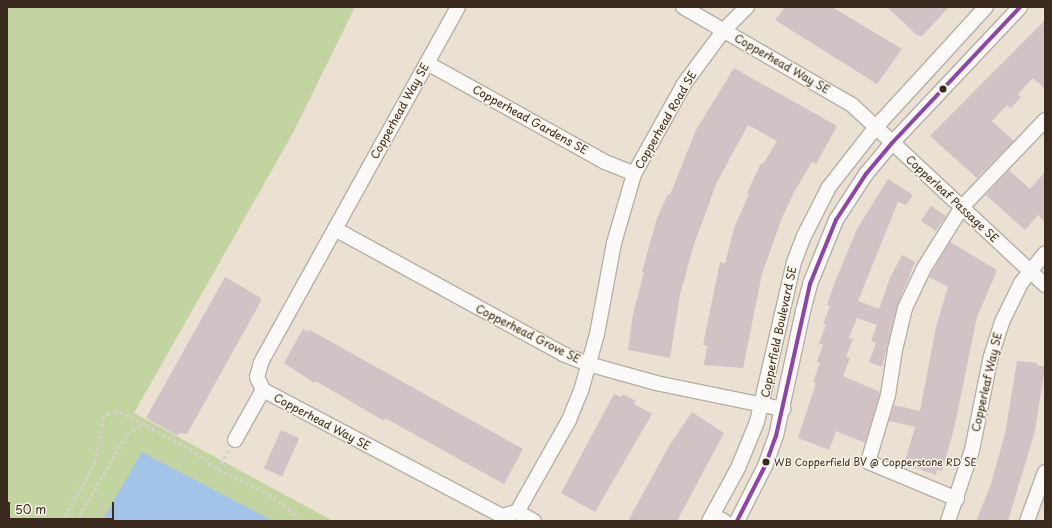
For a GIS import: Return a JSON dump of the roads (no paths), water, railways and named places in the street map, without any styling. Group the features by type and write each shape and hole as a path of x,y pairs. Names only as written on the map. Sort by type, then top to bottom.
{"street":[{"name":"Copperhead Way SE","path":"458,7 261,363 257,377 263,390 487,510 502,516 517,512"},
{"name":"Copperhead Way SE","path":"684,7 852,105 876,127"},
{"name":"Copperhead Road SE","path":"588,364 614,243 634,174 684,84 724,30 747,7"},
{"name":"Copperfield Boulevard SE","path":"715,519 749,444 763,405 786,292 804,236 832,182 876,127 986,7"},
{"name":"Copperfield Boulevard SE","path":"737,521 765,466 783,409 803,311 822,250 849,198 892,143 1020,7"},
{"name":"Copperhead Gardens SE","path":"427,63 606,162 634,174"},
{"path":"957,499 868,462 888,395 895,350 905,308 924,268 962,207 1045,120"},
{"name":"Copperleaf Passage SE","path":"876,127 1045,285"},
{"name":"Copperhead Grove SE","path":"335,229 556,350 588,364 656,383 783,409"},
{"name":"Copperleaf Way SE","path":"948,521 957,499 979,421 996,338 1011,300 1029,271 1045,253"},
{"path":"534,521 517,512 569,420 581,391 588,364"},
{"path":"235,440 263,390"},
{"path":"1027,521 1045,472"}],"water":[{"path":"142,452 273,521 102,521"}],"place":[{"name":"WB Copperfield BV @ Copperstone RD SE","path":"766,462"}]}
